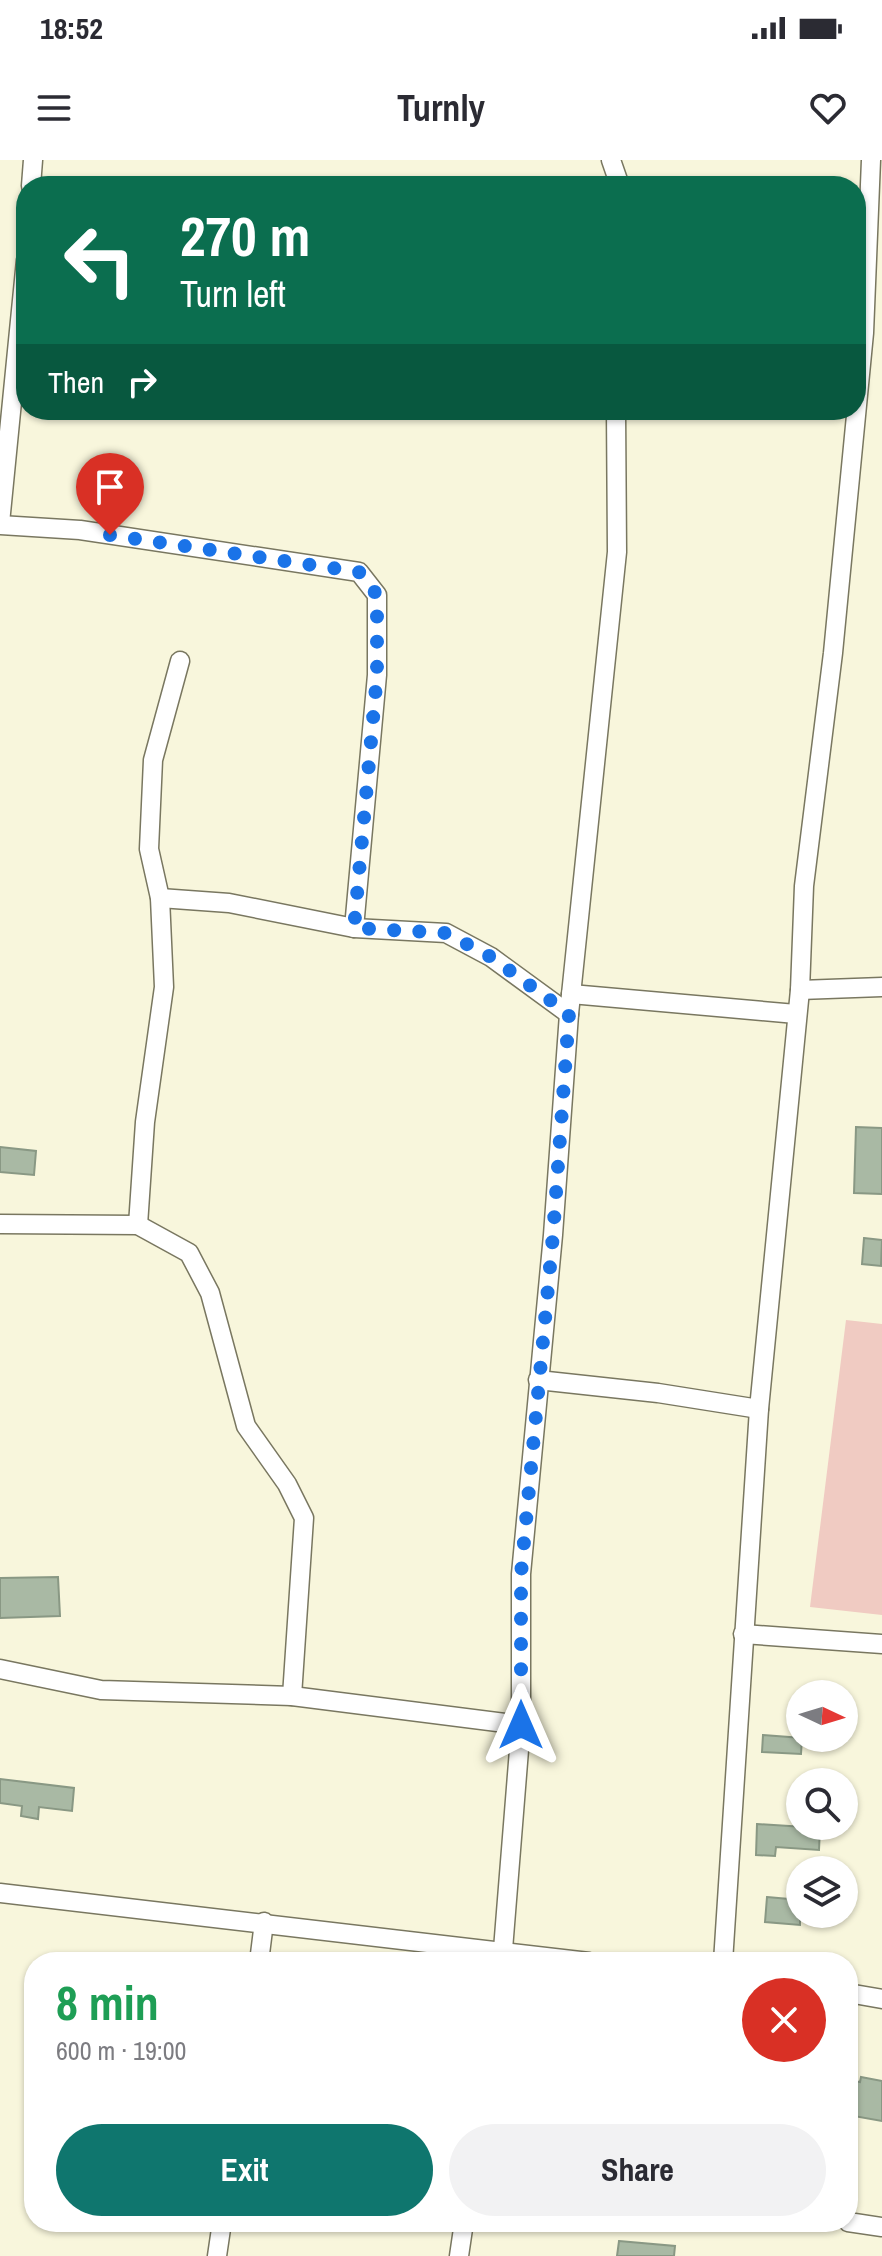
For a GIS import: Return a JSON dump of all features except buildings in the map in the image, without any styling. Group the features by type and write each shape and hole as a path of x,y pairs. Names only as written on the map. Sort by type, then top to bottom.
{"street":[{"path":"866,284 871,160"},
{"path":"16,397 0,524 80,530 359,572 377,595 377,675 354,928"},
{"path":"503,1952 521,1725 521,1574 569,1014 617,552 616,420"},
{"path":"724,1952 759,1409 800,990 804,886 833,653 856,420"},
{"path":"138,1225 145,1122 164,987 160,898 149,849 153,760 180,661"},
{"path":"160,898 229,903 354,928 446,933 491,957 569,1014"},
{"path":"800,990 882,987"},
{"path":"571,994 796,1014"},
{"path":"0,1224 138,1225 189,1253 210,1293 246,1426 287,1484 304,1518 292,1696"},
{"path":"538,1380 658,1393 759,1409"},
{"path":"743,1634 882,1644"},
{"path":"0,1669 101,1690 292,1696 521,1725"},
{"path":"0,1893 264,1922 463,1952"},
{"path":"260,1952 264,1922"},
{"path":"858,1995 882,1999"},
{"path":"858,2223 882,2227"},
{"path":"217,2256 221,2232"},
{"path":"459,2256 463,2232"}],"shaded area":[{"path":"846,1320 882,1324 882,1615 810,1607"}],"route":[{"path":"110,535 290,559 359,572 377,595 377,675 354,928 446,933 491,957 569,1014 553,1235 521,1574 521,1725"}]}
